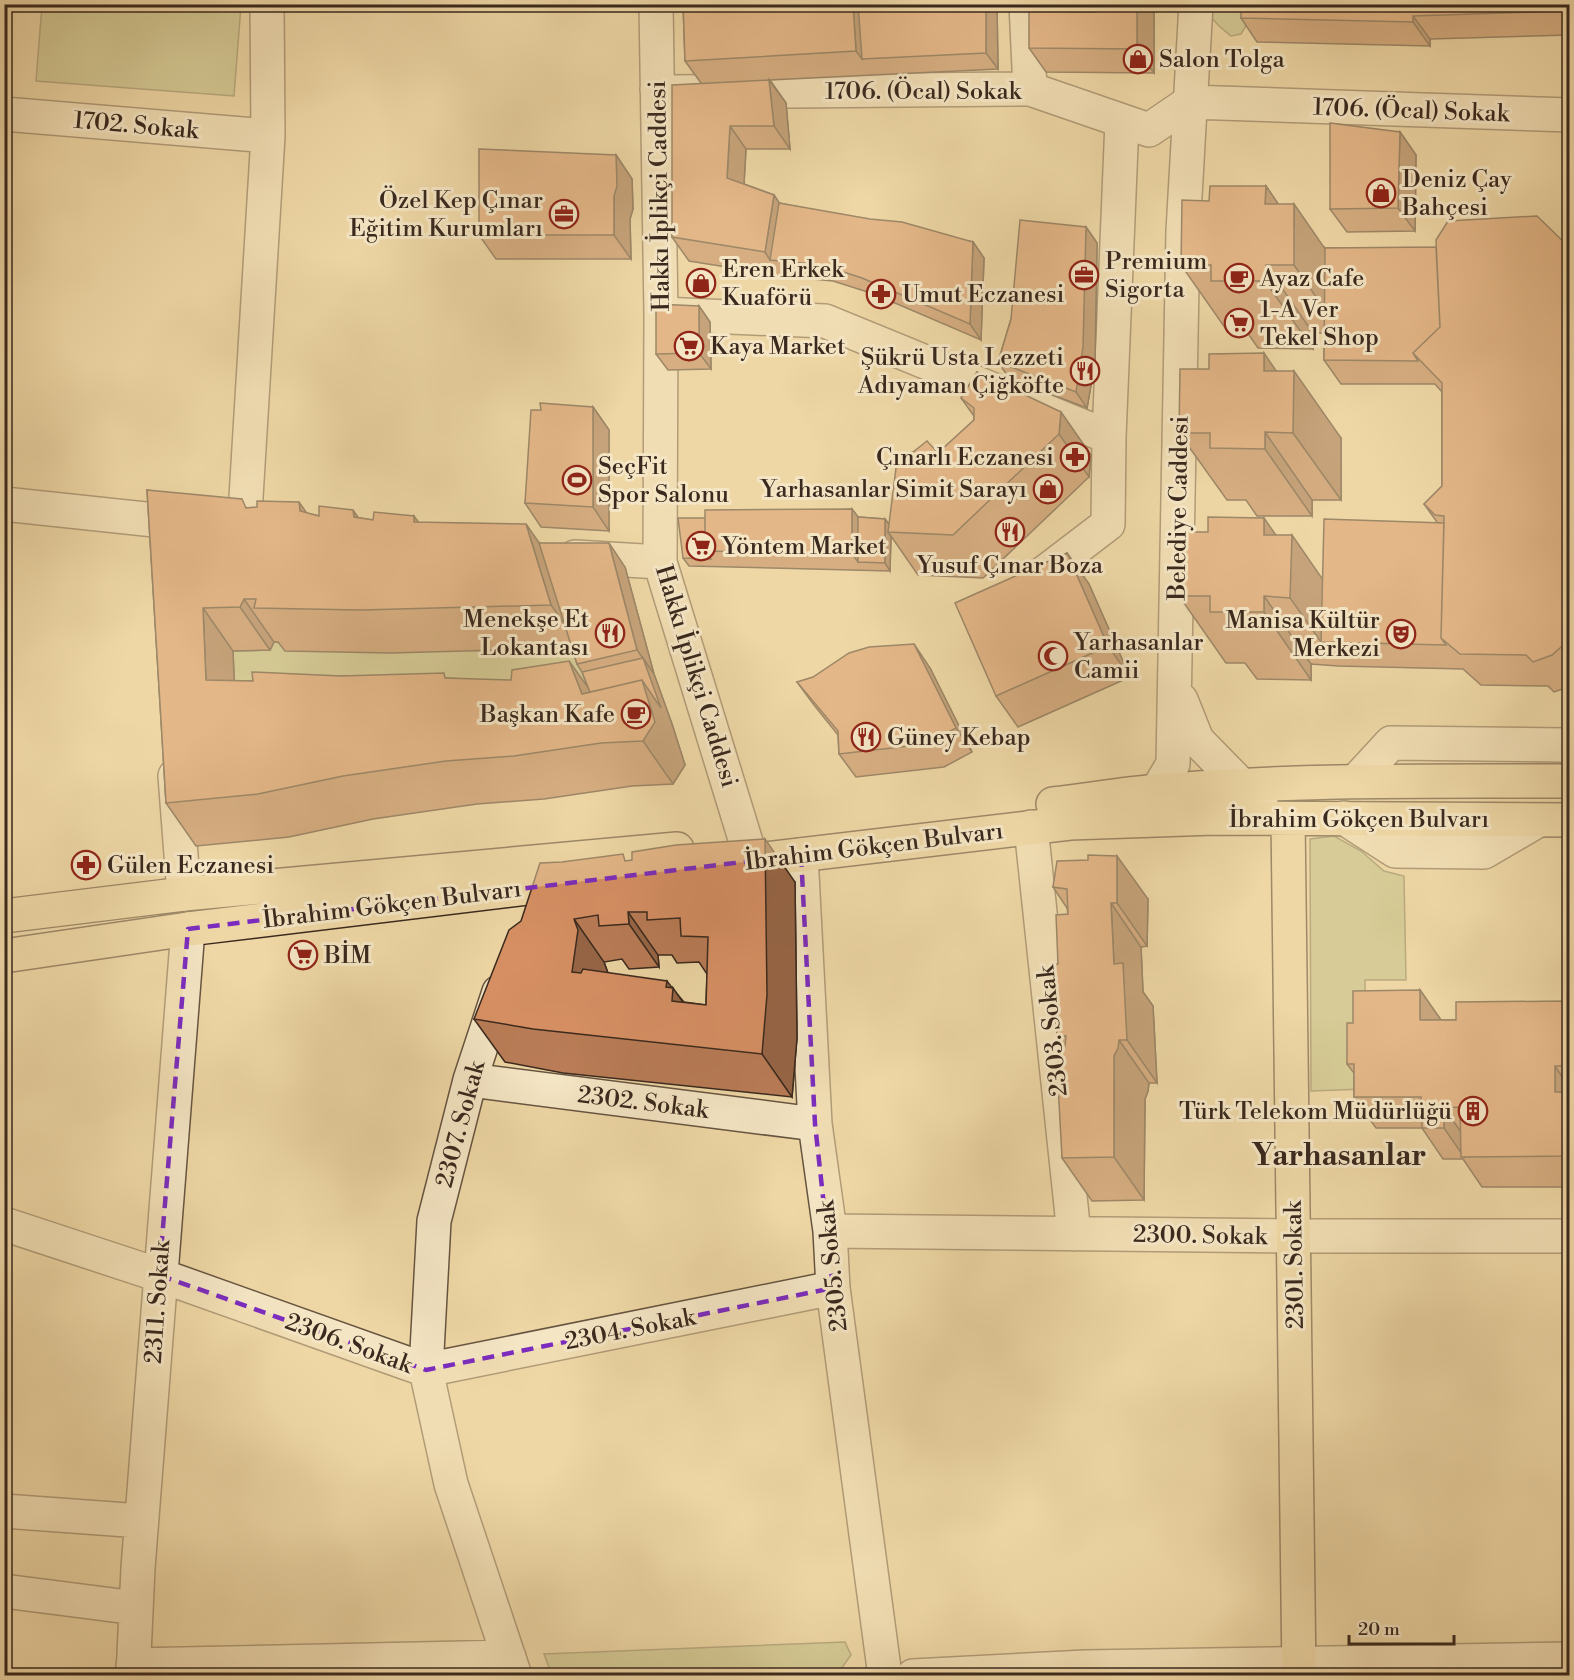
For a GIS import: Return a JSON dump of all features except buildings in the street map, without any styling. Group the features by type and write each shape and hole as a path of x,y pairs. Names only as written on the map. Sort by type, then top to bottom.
{"main road":[{"name":"İbrahim Gökçen Bulvarı","path":"4,916 184,894 746,842 1156,791 1356,781 1569,781"},
{"name":"İbrahim Gökçen Bulvarı","path":"4,956 188,929 1071,823 1214,818 1569,820"},
{"name":"2301. Sokak","path":"1288,819 1294,1236 1293,1671"}],"street":[{"path":"244,530 268,136 267,4"},
{"name":"Hakkı İplikçi Caddesi","path":"656,4 661,314 660,562 746,842"},
{"path":"1026,4 1030,89"},
{"name":"Belediye Caddesi","path":"1156,791 1173,764 1183,231 1196,4"},
{"name":"1706. (Öcal) Sokak","path":"657,89 669,92 1030,89 1149,130 1190,102 1569,116"},
{"name":"1702. Sokak","path":"4,114 268,136"},
{"path":"1008,600 1108,524 1109,437 1122,121"},
{"path":"661,314 825,321 1109,437"},
{"path":"4,504 279,533"},
{"path":"156,520 158,555"},
{"path":"541,555 660,562"},
{"path":"1176,687 1197,740 1242,786 1288,819"},
{"path":"173,742 184,894"},
{"path":"1356,781 1391,743 1563,745 1569,748"},
{"name":"2303. Sokak","path":"1030,827 1074,1234"},
{"name":"2305. Sokak","path":"801,855 815,1124 830,1231 833,1288 885,1676"},
{"path":"523,921 534,887"},
{"name":"2311. Sokak","path":"133,1670 141,1521 159,1275 188,929"},
{"name":"2307. Sokak","path":"426,1370 434,1221 470,1080 507,966"},
{"name":"2302. Sokak","path":"470,1080 815,1124"},
{"name":"2306. Sokak","path":"4,1224 159,1275 426,1370 451,1484 512,1666"},
{"name":"2300. Sokak","path":"830,1231 1294,1236 1569,1236"},
{"name":"2304. Sokak","path":"426,1370 833,1288"},
{"path":"4,1510 141,1521"},
{"path":"4,1591 136,1608"},
{"path":"913,1676 1085,1667 1293,1671 1569,1659"},
{"path":"133,1670 512,1666"}],"highlighted area":[{"path":"801,855 815,1124 833,1288 426,1370 159,1275 188,929"}],"green space":[{"path":"42,5 241,5 234,96 36,81"},
{"path":"1206,5 1252,5 1251,17 1241,34 1231,36 1213,19"},
{"path":"274,642 453,650 514,651 581,648 593,688 234,698 233,651 270,650"},
{"path":"1334,836 1361,851 1384,871 1404,876 1406,980 1365,980 1366,1089 1311,1091 1310,839"},
{"path":"845,1642 851,1655 836,1676 552,1675 544,1654"}],"place":[{"name":"Salon Tolga","path":"1138,59"},
{"name":"Deniz Çay Bahçesi","path":"1381,193"},
{"name":"Özel Kep Çınar Eğitim Kurumları","path":"564,214"},
{"name":"Premium Sigorta","path":"1084,275"},
{"name":"Ayaz Cafe","path":"1239,278"},
{"name":"Eren Erkek Kuaförü","path":"701,283"},
{"name":"Umut Eczanesi","path":"881,294"},
{"name":"1-A Ver Tekel Shop","path":"1239,323"},
{"name":"Kaya Market","path":"689,346"},
{"name":"Şükrü Usta Lezzeti Adıyaman Çiğköfte","path":"1085,371"},
{"name":"Çınarlı Eczanesi","path":"1075,457"},
{"name":"SeçFit Spor Salonu","path":"577,480"},
{"name":"Yarhasanlar Simit Sarayı","path":"1048,489"},
{"name":"Yusuf Çınar Boza","path":"1010,532"},
{"name":"Yöntem Market","path":"701,546"},
{"name":"Menekşe Et Lokantası","path":"610,633"},
{"name":"Manisa Kültür Merkezi","path":"1401,634"},
{"name":"Yarhasanlar Camii","path":"1053,656"},
{"name":"Başkan Kafe","path":"636,714"},
{"name":"Güney Kebap","path":"866,737"},
{"name":"Gülen Eczanesi","path":"86,865"},
{"name":"BİM","path":"303,955"},
{"name":"Türk Telekom Müdürlüğü","path":"1473,1111"}],"district":[{"name":"Yarhasanlar","path":"1339,1155"}]}
